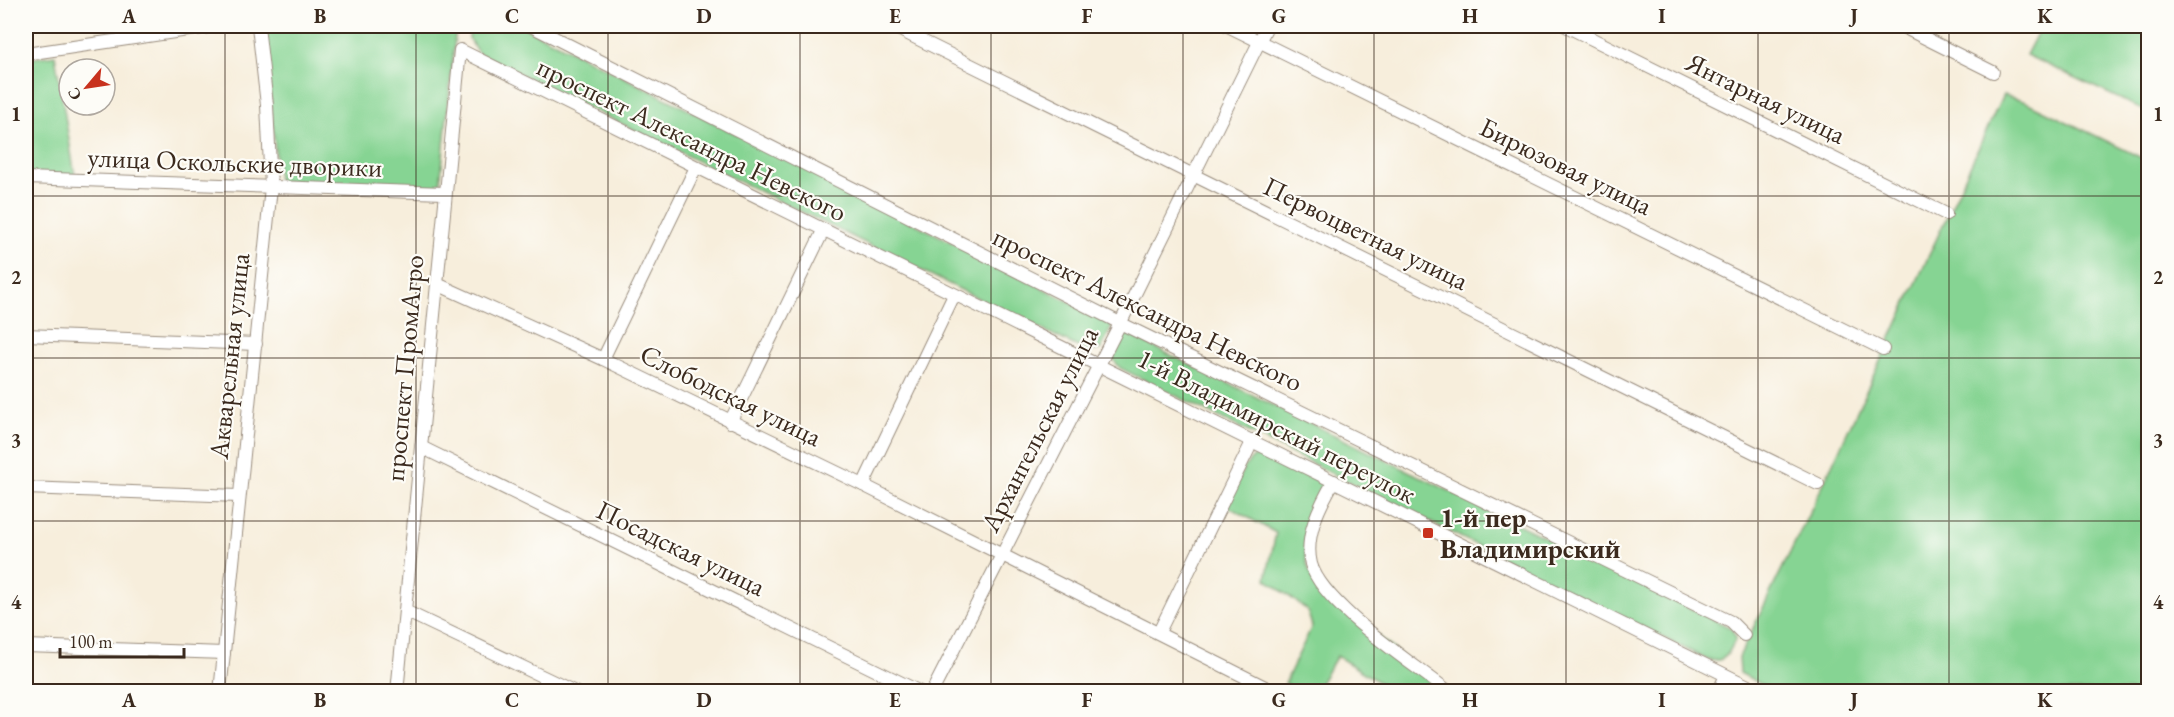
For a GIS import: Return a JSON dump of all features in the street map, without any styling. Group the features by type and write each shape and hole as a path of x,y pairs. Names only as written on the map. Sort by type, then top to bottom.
{"street":[{"path":"26,54 215,26"},
{"name":"Акварельная улица","path":"220,692 271,187 267,105 258,26"},
{"name":"проспект Александра Невского","path":"531,26 1120,323 1731,622 1744,635"},
{"name":"Первоцветная улица","path":"892,26 1818,484"},
{"name":"Бирюзовая улица","path":"1228,26 1883,349"},
{"name":"Архангельская улица","path":"932,692 1120,323 1267,26"},
{"name":"Янтарная улица","path":"1566,26 1946,214"},
{"path":"1901,26 1993,72"},
{"name":"проспект Александра Невского","path":"460,50 823,231 1098,363"},
{"name":"проспект ПромАгро","path":"397,692 444,193 460,50"},
{"path":"603,359 696,167"},
{"name":"улица Оскольские дворики","path":"26,178 444,193"},
{"path":"730,422 823,231"},
{"name":"Слободская улица","path":"437,284 603,359 863,485 1275,692"},
{"path":"863,485 954,295"},
{"path":"26,335 256,344"},
{"name":"1-й Владимирский переулок","path":"1098,363 1753,690"},
{"path":"1159,632 1253,440"},
{"name":"Посадская улица","path":"421,447 920,692"},
{"path":"1334,481 1321,507 1309,543 1311,563 1319,582 1336,603 1449,692"},
{"path":"26,488 238,496"},
{"path":"405,611 575,692"},
{"path":"26,646 224,653"},
{"path":"1718,692 1726,676"}],"green space":[{"path":"266,26 456,26 440,186 435,189 278,181 264,30"},
{"path":"470,26 522,26 1108,321 1112,326 1101,349 1088,352 479,54 469,39"},
{"path":"2041,26 2148,26 2148,112 2026,55"},
{"path":"55,55 57,117 65,117 75,176 26,174 26,59"},
{"path":"2003,95 2026,102 2148,161 2148,691 1774,691 1740,673 1739,657 1821,489"},
{"path":"1125,333 1731,628 1736,638 1731,648 1723,658 1708,660 1120,368 1112,358 1112,351 1120,335"},
{"path":"1266,452 1318,480 1323,487 1305,539 1306,561 1311,576 1441,691 1393,691 1337,656 1315,691 1299,691 1285,683 1312,626 1307,610 1266,579 1276,533 1227,506 1246,465 1258,454"}],"place":[{"name":"1-й пер Владимирский","path":"1428,533"}]}
